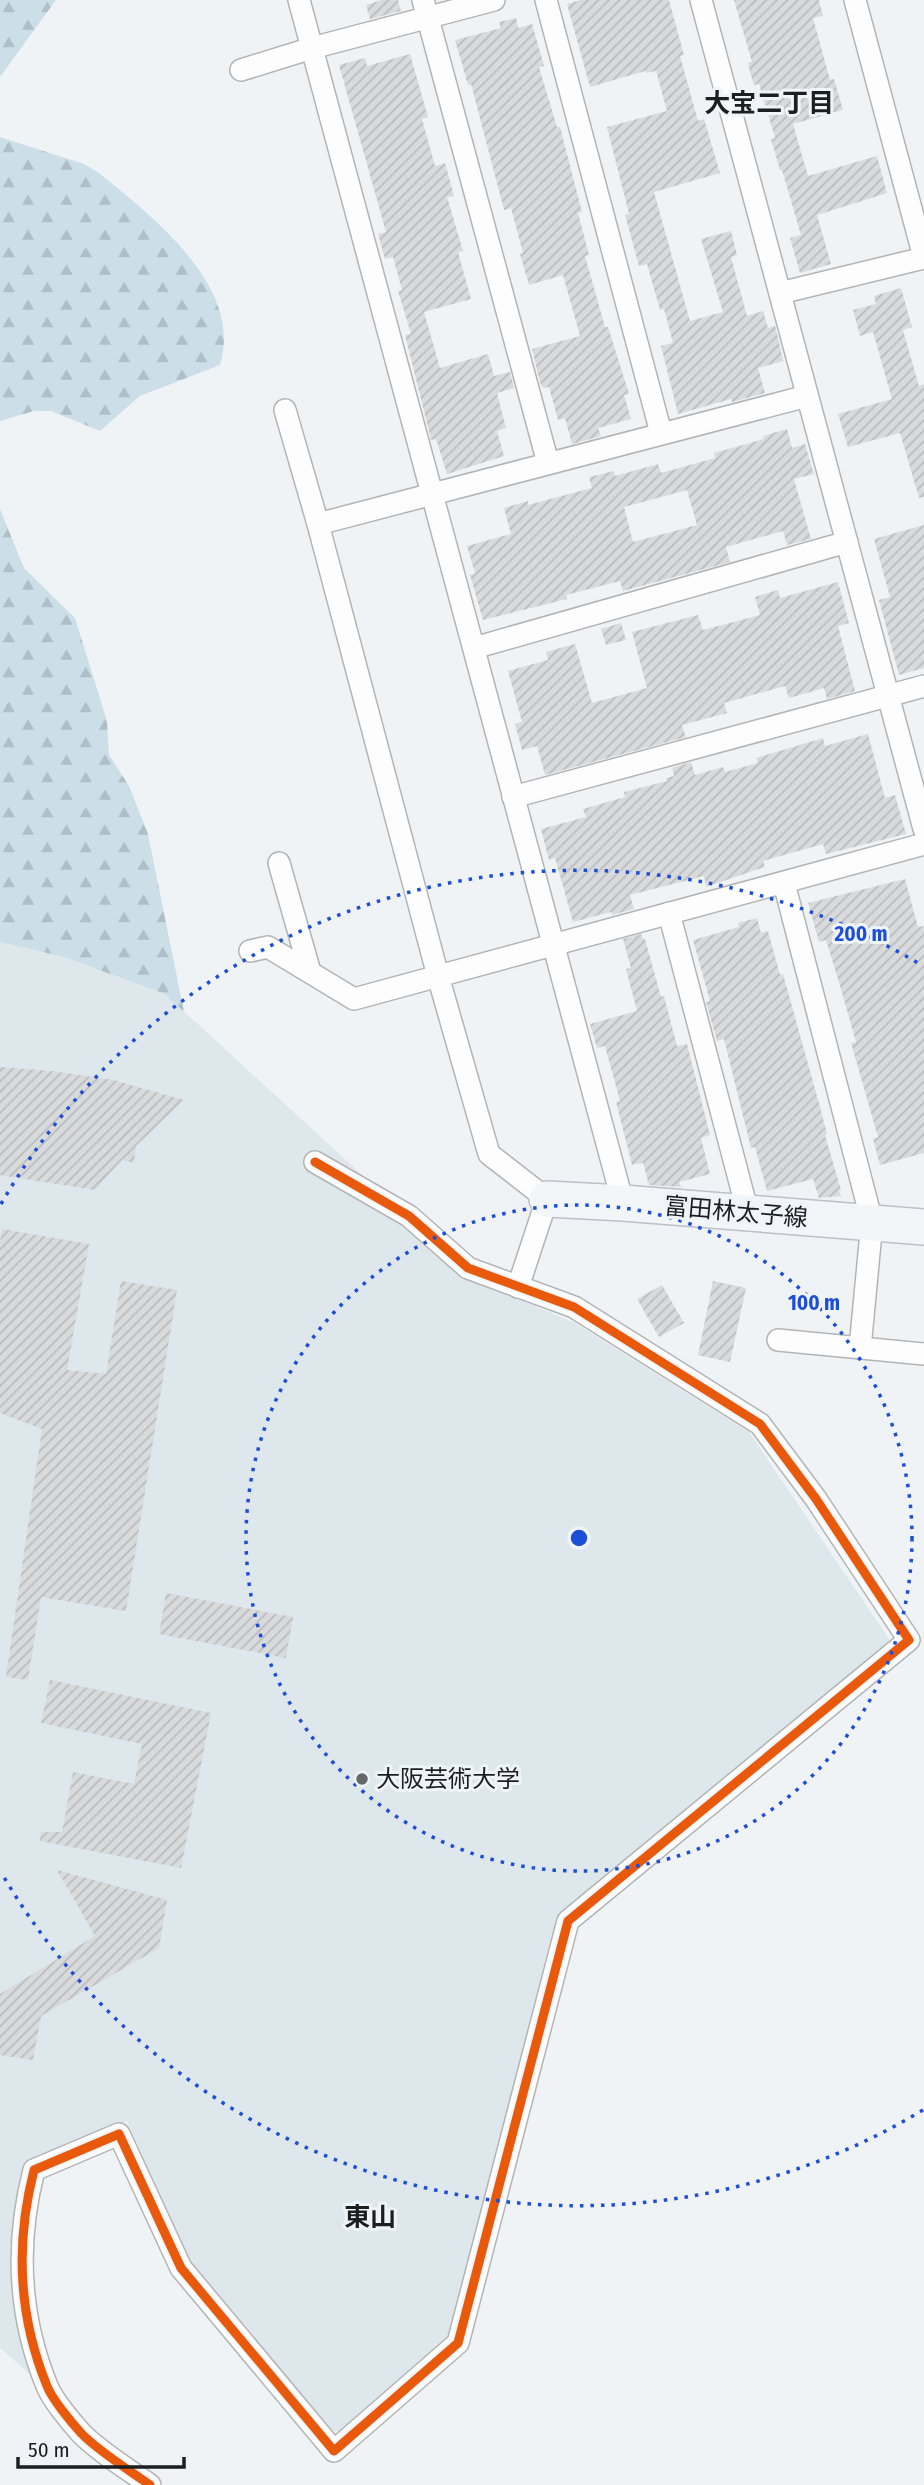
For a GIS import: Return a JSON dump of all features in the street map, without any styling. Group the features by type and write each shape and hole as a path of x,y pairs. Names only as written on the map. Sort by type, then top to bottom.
{"main road":[{"name":"富田林太子線","path":"547,1199 924,1227"}],"street":[{"path":"299,0 623,1203"},
{"path":"241,70 426,9 494,0"},
{"path":"546,0 661,433"},
{"path":"701,0 924,829"},
{"path":"780,293 924,257 855,0"},
{"path":"426,9 548,463"},
{"path":"318,524 807,396"},
{"path":"285,410 318,524 438,976 489,1154 547,1199 518,1287"},
{"path":"474,648 847,542"},
{"path":"513,797 924,686"},
{"path":"250,951 268,947 354,999 924,844"},
{"path":"279,863 310,972"},
{"path":"784,883 872,1222 860,1348"},
{"path":"669,913 748,1213"},
{"path":"150,2485 82,2434 48,2388 29,2328 21,2277 24,2209 34,2170 118,2134 181,2268 334,2451 458,2343 568,1922 909,1640 816,1499 760,1424 574,1307 468,1268 409,1216 315,1162"},
{"path":"778,1340 924,1354"}],"shaded area":[{"name":"大阪芸術大学","path":"0,942 64,957 165,994 480,1283 575,1323 749,1432 891,1642 558,1916 452,2333 347,2431 332,2431 193,2269 127,2121 26,2162 10,2249 18,2324 33,2377 0,2348"}],"green space":[{"path":"0,0 56,0 0,77"},
{"path":"0,137 84,164 120,190 167,232 206,281 219,308 224,336 220,365 140,396 100,431 51,411 34,411 0,421"},
{"path":"0,509 24,568 75,618 107,721 109,755 129,786 148,834 184,1012 165,994 64,957 0,942"}],"building":[{"path":"382,0 398,0 401,11 370,19 366,5"},
{"path":"581,0 669,0 684,55 680,56 698,121 704,119 720,173 654,192 690,321 723,312 701,239 731,231 737,255 731,257 747,316 763,311 768,328 775,326 783,361 758,368 765,393 732,402 731,399 678,414 661,346 673,343 647,264 639,266 625,215 629,214 607,127 667,111 656,71 645,71 590,87 567,4"},
{"path":"734,0 819,0 823,16 813,18 830,80 834,79 843,110 793,124 808,176 877,156 887,193 817,215 831,264 800,273 790,238 801,235 771,139 775,138 759,84 754,85 750,72 748,63 752,62"},
{"path":"516,18 518,28 532,24 544,66 539,67 557,127 560,127 582,212 578,213 589,255 585,256 605,327 608,327 629,394 624,395 631,419 598,428 601,436 572,444 565,418 558,420 549,387 543,388 540,382 532,349 580,336 563,275 529,285 511,208 504,210 471,84 468,85 455,40 501,28 499,22"},
{"path":"410,54 428,117 422,119 435,166 445,163 454,196 447,197 463,251 458,252 471,299 424,312 440,368 488,354 494,376 510,372 514,388 497,393 506,428 497,431 504,456 447,474 436,439 431,440 405,335 411,334 398,291 402,290 393,257 385,259 378,234 386,232 339,65 365,58 367,66"},
{"path":"901,288 912,327 903,330 919,386 924,384 924,497 919,498 900,433 848,447 838,414 892,399 873,332 860,336 853,310 876,304 874,296"},
{"path":"787,429 792,448 805,444 814,474 794,479 811,539 787,545 783,531 726,547 730,562 623,591 620,581 566,595 567,599 483,620 470,575 475,573 467,546 511,534 504,508 528,501 528,505 592,488 589,477 614,471 615,476 658,464 661,473 715,458 714,453 764,439 763,436","holes":["687,490 697,525 633,542 624,507"]},
{"path":"924,525 924,668 899,675 879,600 890,597 874,539"},
{"path":"838,582 849,623 838,626 855,691 827,699 824,688 789,698 785,686 724,703 727,713 682,725 686,737 545,775 537,746 522,750 515,724 522,722 508,671 548,660 546,652 575,644 592,703 647,688 632,632 698,615 703,630 760,615 755,597 778,590 780,598"},
{"path":"621,623 626,640 606,645 601,629"},
{"path":"868,734 885,798 895,795 906,834 826,854 823,844 763,861 765,867 706,887 704,876 630,895 634,909 573,922 555,858 549,860 541,829 586,817 583,809 625,797 624,792 667,781 666,778 674,776 672,768 691,762 695,775 723,767 725,772 758,763 756,758 823,738 825,746"},
{"path":"905,879 918,927 924,926 924,1153 880,1165 873,1139 878,1137 851,1043 856,1042 826,940 819,942 808,903"},
{"path":"757,918 761,933 768,931 780,975 783,974 820,1107 841,1196 819,1198 813,1179 767,1191 755,1147 751,1148 724,1039 717,1041 706,1002 710,1001 693,940 739,927 738,923"},
{"path":"641,934 645,939 661,997 664,996 677,1046 687,1044 710,1135 701,1138 710,1174 679,1182 681,1187 649,1185 643,1163 632,1165 616,1102 620,1101 605,1046 597,1048 590,1024 637,1011 626,969 631,968 623,939"},
{"path":"0,1067 113,1080 184,1100 136,1146 134,1163 122,1160 95,1190 0,1175"},
{"path":"2,1229 89,1244 67,1370 106,1374 121,1281 177,1290 126,1611 41,1597 28,1680 6,1677 42,1429 0,1413"},
{"path":"713,1281 746,1288 730,1362 698,1355"},
{"path":"662,1285 684,1323 659,1337 637,1299"},
{"path":"166,1593 293,1617 286,1658 159,1634"},
{"path":"50,1680 211,1713 181,1868 40,1841 41,1832 62,1832 73,1772 134,1784 142,1744 41,1723"},
{"path":"57,1870 167,1900 159,1948 41,2016 33,2060 0,2055 0,1994 95,1936"}],"cycle path":[{"path":"150,2485 88,2440 77,2428 53,2397 37,2359 25,2306 22,2252 34,2170 119,2134 181,2268 334,2451 458,2343 568,1921 909,1640 816,1499 760,1424 574,1307 468,1268 409,1216 315,1162"}],"place":[{"name":"大阪芸術大学","path":"362,1779"}],"district":[{"name":"大宝二丁目","path":"769,103"},
{"name":"東山","path":"370,2217"}]}
